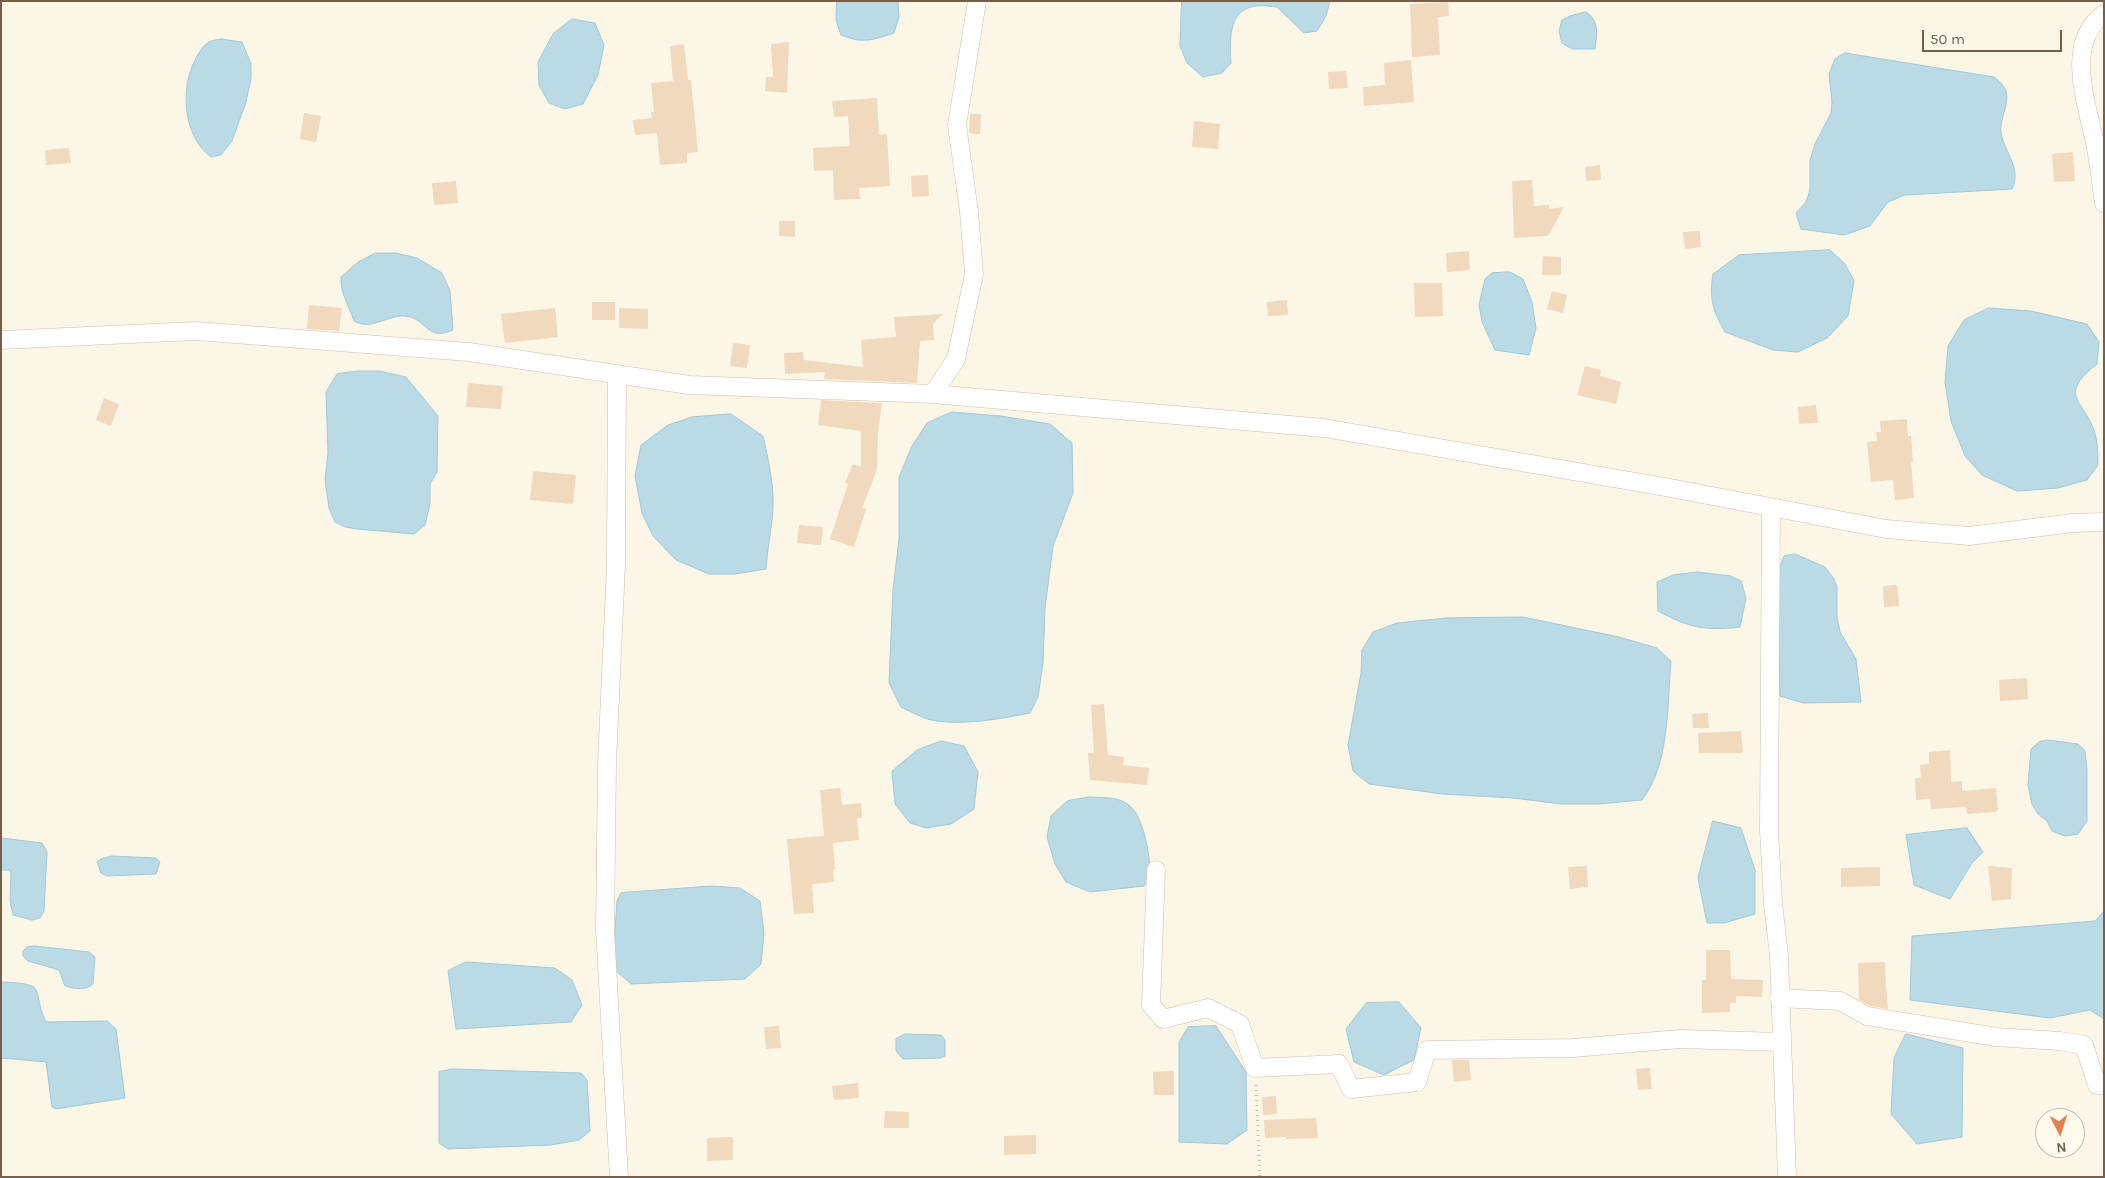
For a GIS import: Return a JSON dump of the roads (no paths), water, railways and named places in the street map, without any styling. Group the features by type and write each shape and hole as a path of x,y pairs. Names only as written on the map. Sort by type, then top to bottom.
{"street":[{"path":"933,394 956,359 974,274 969,212 957,125 977,1"},
{"path":"2104,14 2093,21 2082,48 2081,77 2095,145 2104,204"},
{"path":"1,340 196,331 469,352 689,385 933,394 1324,428 1665,487 1886,529 1969,536 2073,523 2104,522"},
{"path":"618,374 616,565 607,763 606,930 619,1177"},
{"path":"1771,508 1769,830 1772,903 1779,956 1779,998 1787,1177"},
{"path":"1156,870 1151,1005 1163,1019 1208,1008 1240,1024 1255,1068 1339,1064 1351,1089 1417,1082 1427,1050 1573,1048 1680,1039 1781,1042"},
{"path":"1779,998 1840,1000 1867,1016 1996,1037 2060,1041 2084,1046 2097,1085 2104,1085"}],"water":[{"path":"837,1 898,1 899,17 894,33 868,40 848,38 841,35 836,20"},
{"path":"1182,1 1330,1 1326,16 1317,31 1304,33 1277,7 1257,6 1246,9 1240,13 1233,25 1231,33 1231,63 1222,73 1203,77 1187,63 1180,46"},
{"path":"1586,12 1594,19 1596,24 1595,49 1572,49 1562,43 1559,31 1562,20"},
{"path":"572,19 595,23 604,45 598,75 583,104 565,109 549,103 539,85 538,62 553,34"},
{"path":"221,39 242,42 251,64 251,78 246,102 232,141 221,155 211,157 202,148 190,125 187,112 187,84 195,60 203,47 207,43"},
{"path":"1845,53 1996,78 2004,86 2007,96 2001,122 2001,133 2014,168 2015,182 2012,189 1905,195 1888,202 1870,226 1844,235 1801,229 1796,213 1806,202 1810,190 1810,160 1815,144 1831,113 1832,102 1829,74 1835,59"},
{"path":"1830,250 1845,264 1854,281 1848,316 1827,338 1798,352 1773,350 1725,332 1713,304 1713,274 1739,255"},
{"path":"376,253 396,253 417,258 442,273 450,291 453,330 436,333 416,319 400,316 371,324 354,321 343,294 341,277 358,262"},
{"path":"1510,272 1523,279 1532,302 1536,328 1529,355 1495,350 1482,322 1479,305 1485,279 1492,273"},
{"path":"1989,308 2031,311 2087,324 2099,342 2097,364 2084,375 2076,393 2077,400 2092,425 2097,444 2098,465 2087,480 2058,488 2017,491 1982,475 1965,456 1951,421 1945,382 1948,346 1964,320"},
{"path":"379,371 406,377 438,416 437,472 430,484 430,504 425,525 414,534 345,527 335,522 329,508 325,480 328,453 326,392 337,374"},
{"path":"952,412 1001,416 1050,424 1072,443 1073,493 1053,546 1045,608 1043,663 1038,697 1030,713 972,722 932,720 901,707 889,683 893,590 899,539 899,477 912,446 927,423"},
{"path":"731,414 763,436 773,499 766,569 735,574 709,574 676,560 653,536 642,513 635,476 641,445 668,425 692,417"},
{"path":"1795,554 1825,567 1834,579 1837,587 1837,617 1840,632 1856,659 1861,702 1803,703 1780,696 1778,573 1784,556"},
{"path":"1698,572 1731,576 1741,581 1746,598 1740,627 1717,629 1698,627 1658,611 1657,582 1673,575"},
{"path":"1523,617 1619,637 1657,648 1671,661 1662,752 1658,769 1642,800 1598,804 1562,804 1513,798 1442,794 1369,784 1353,771 1348,745 1361,673 1362,650 1373,632 1397,623 1446,618"},
{"path":"2047,740 2078,744 2085,751 2087,821 2078,834 2065,836 2052,831 2047,821 2038,814 2032,804 2028,785 2031,749 2039,742"},
{"path":"941,741 964,746 978,772 974,809 951,824 926,828 910,823 895,804 892,771 917,750"},
{"path":"1089,797 1111,798 1121,801 1135,811 1145,836 1150,864 1149,877 1144,886 1090,892 1066,882 1055,864 1047,837 1051,816 1067,801"},
{"path":"1713,821 1741,828 1755,870 1755,914 1724,923 1707,923 1698,878"},
{"path":"1967,828 1983,852 1972,863 1950,899 1914,885 1906,835"},
{"path":"1,838 42,843 47,852 44,911 40,918 32,920 13,915 10,901 11,872 1,870"},
{"path":"112,856 156,858 160,862 156,874 107,876 101,873 97,862"},
{"path":"712,886 740,888 760,901 764,933 761,964 745,979 631,984 616,971 613,962 617,901 621,893"},
{"path":"2104,911 2104,1019 2090,1010 2050,1018 1910,1000 1912,936 2095,921"},
{"path":"35,946 89,952 95,957 93,984 76,989 65,986 59,970 28,961 23,956 23,951 27,947"},
{"path":"466,962 555,968 572,980 582,1005 571,1022 456,1029 448,971"},
{"path":"1,982 27,984 33,987 38,995 46,1022 107,1021 116,1029 125,1098 56,1109 52,1107 46,1062 1,1058"},
{"path":"1399,1002 1421,1028 1414,1060 1384,1075 1354,1062 1346,1029 1366,1003"},
{"path":"1216,1026 1246,1072 1247,1130 1227,1144 1179,1142 1179,1042 1188,1027"},
{"path":"905,1034 941,1035 945,1040 945,1056 940,1058 903,1059 896,1051 896,1039"},
{"path":"1906,1034 1963,1048 1962,1137 1917,1144 1891,1114 1894,1058"},
{"path":"452,1069 581,1073 587,1080 590,1131 579,1140 551,1145 448,1149 439,1143 439,1072"}]}
